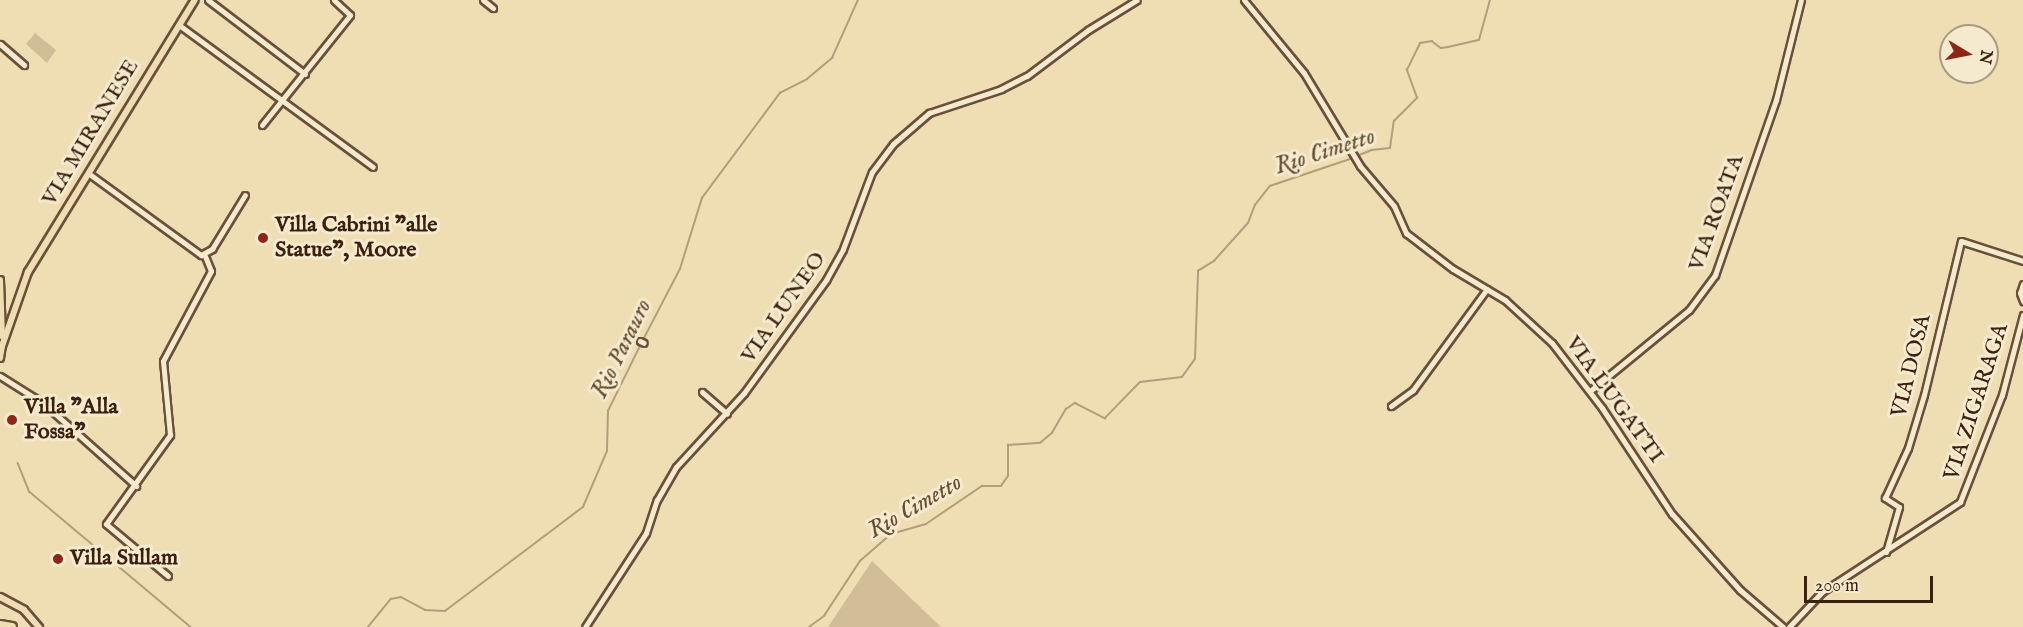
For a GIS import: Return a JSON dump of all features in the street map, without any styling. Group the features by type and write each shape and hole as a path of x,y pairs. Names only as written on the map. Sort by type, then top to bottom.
{"highway":[{"path":"0,625 12,627"}],"main road":[{"name":"VIA MIRANESE","path":"2,317 195,0"},
{"name":"VIA MIRANESE","path":"0,280 2,302 0,358"},
{"name":"VIA MIRANESE","path":"1,349 21,286"},
{"path":"2,302 12,302"},
{"path":"0,599 26,611 39,627"}],"street":[{"path":"208,0 305,74"},
{"path":"262,125 350,15 334,0"},
{"path":"483,0 493,8"},
{"name":"VIA LUNEO","path":"585,627 646,533 657,500 676,467 727,414 830,274 872,172 902,134 929,113 1021,80 1137,0"},
{"name":"VIA LUGATTI","path":"1245,0 1304,73 1355,157 1394,206 1409,236 1505,300 1552,343 1590,391 1672,514 1740,590 1783,627"},
{"name":"VIA ROATA","path":"1590,391 1686,313 1715,275 1776,100 1801,0"},
{"path":"179,25 280,102 373,167"},
{"path":"0,44 24,65"},
{"path":"88,173 196,254 205,256"},
{"path":"205,256 245,195"},
{"name":"VIA DOSA","path":"1886,552 1899,507 1886,498 1908,448 1921,404 1961,241 2023,261"},
{"path":"168,576 106,524 136,486 170,435 163,361 211,271 205,256"},
{"path":"2023,284 2020,296 2023,301"},
{"path":"1391,406 1413,390 1487,290"},
{"name":"VIA ZIGARAGA","path":"1789,627 1822,592 1951,509 1964,495 2002,395 2023,315"},
{"path":"0,376 43,403 136,486"},
{"path":"702,392 727,414"}],"shaded area":[{"path":"35,33 56,50 47,63 26,44"},
{"path":"872,561 941,627 828,627"}],"waterway":[{"name":"Rio Parauro","path":"643,340 680,269 702,198 780,93 807,79 832,58 858,0"},
{"name":"Rio Cimetto","path":"1357,156 1372,150 1390,148 1394,121 1417,98 1407,70 1420,43 1432,41 1441,48 1479,40 1490,0"},
{"name":"Rio Cimetto","path":"809,627 824,616 860,561 891,534 926,524 982,486 1001,486 1008,476 1008,445 1040,443 1052,433 1066,409 1075,403 1105,418 1140,382 1182,377 1195,359 1198,271 1214,261 1248,223 1255,205 1270,186 1353,158"},
{"name":"Rio Parauro","path":"368,627 391,599 401,597 425,610 445,611 583,507 607,451 608,411 641,344"},
{"path":"18,463 30,492 191,627"}],"place":[{"name":"Villa Cabrini \"alle Statue\", Moore","path":"263,238"},
{"name":"Villa \"Alla Fossa\"","path":"12,420"},
{"name":"Villa Sullam","path":"58,559"}]}
